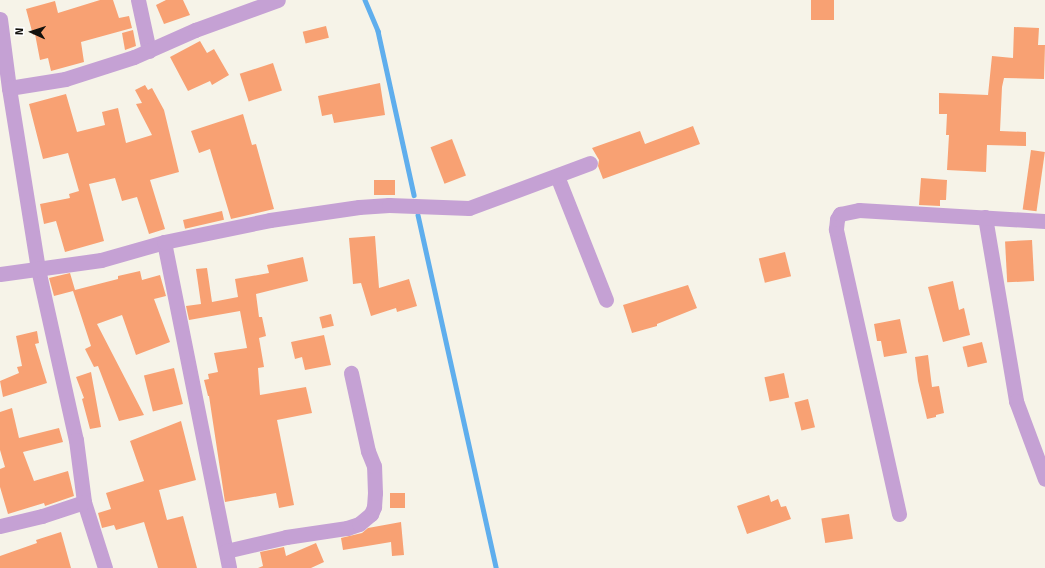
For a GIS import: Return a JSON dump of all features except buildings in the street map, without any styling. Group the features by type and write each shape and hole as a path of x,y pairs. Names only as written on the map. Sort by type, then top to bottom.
{"street":[{"path":"138,0 149,51"},
{"path":"9,88 65,79 149,51 194,30 278,0"},
{"path":"0,19 9,88 38,269 76,440 84,502 105,568"},
{"path":"0,274 101,260 164,242 270,220 359,207 389,205 469,208 590,163"},
{"path":"557,176 606,300"},
{"path":"899,514 836,229 837,219 840,214 859,210 1045,221"},
{"path":"985,217 1016,401 1045,479"},
{"path":"164,242 229,568"},
{"path":"226,551 286,537 347,528 359,524 371,514 374,507 375,493 374,466 368,451 351,373"},
{"path":"1,522 42,516 84,502"}],"waterway":[{"path":"365,0 378,31 414,195"},
{"path":"418,215 496,568"}]}
